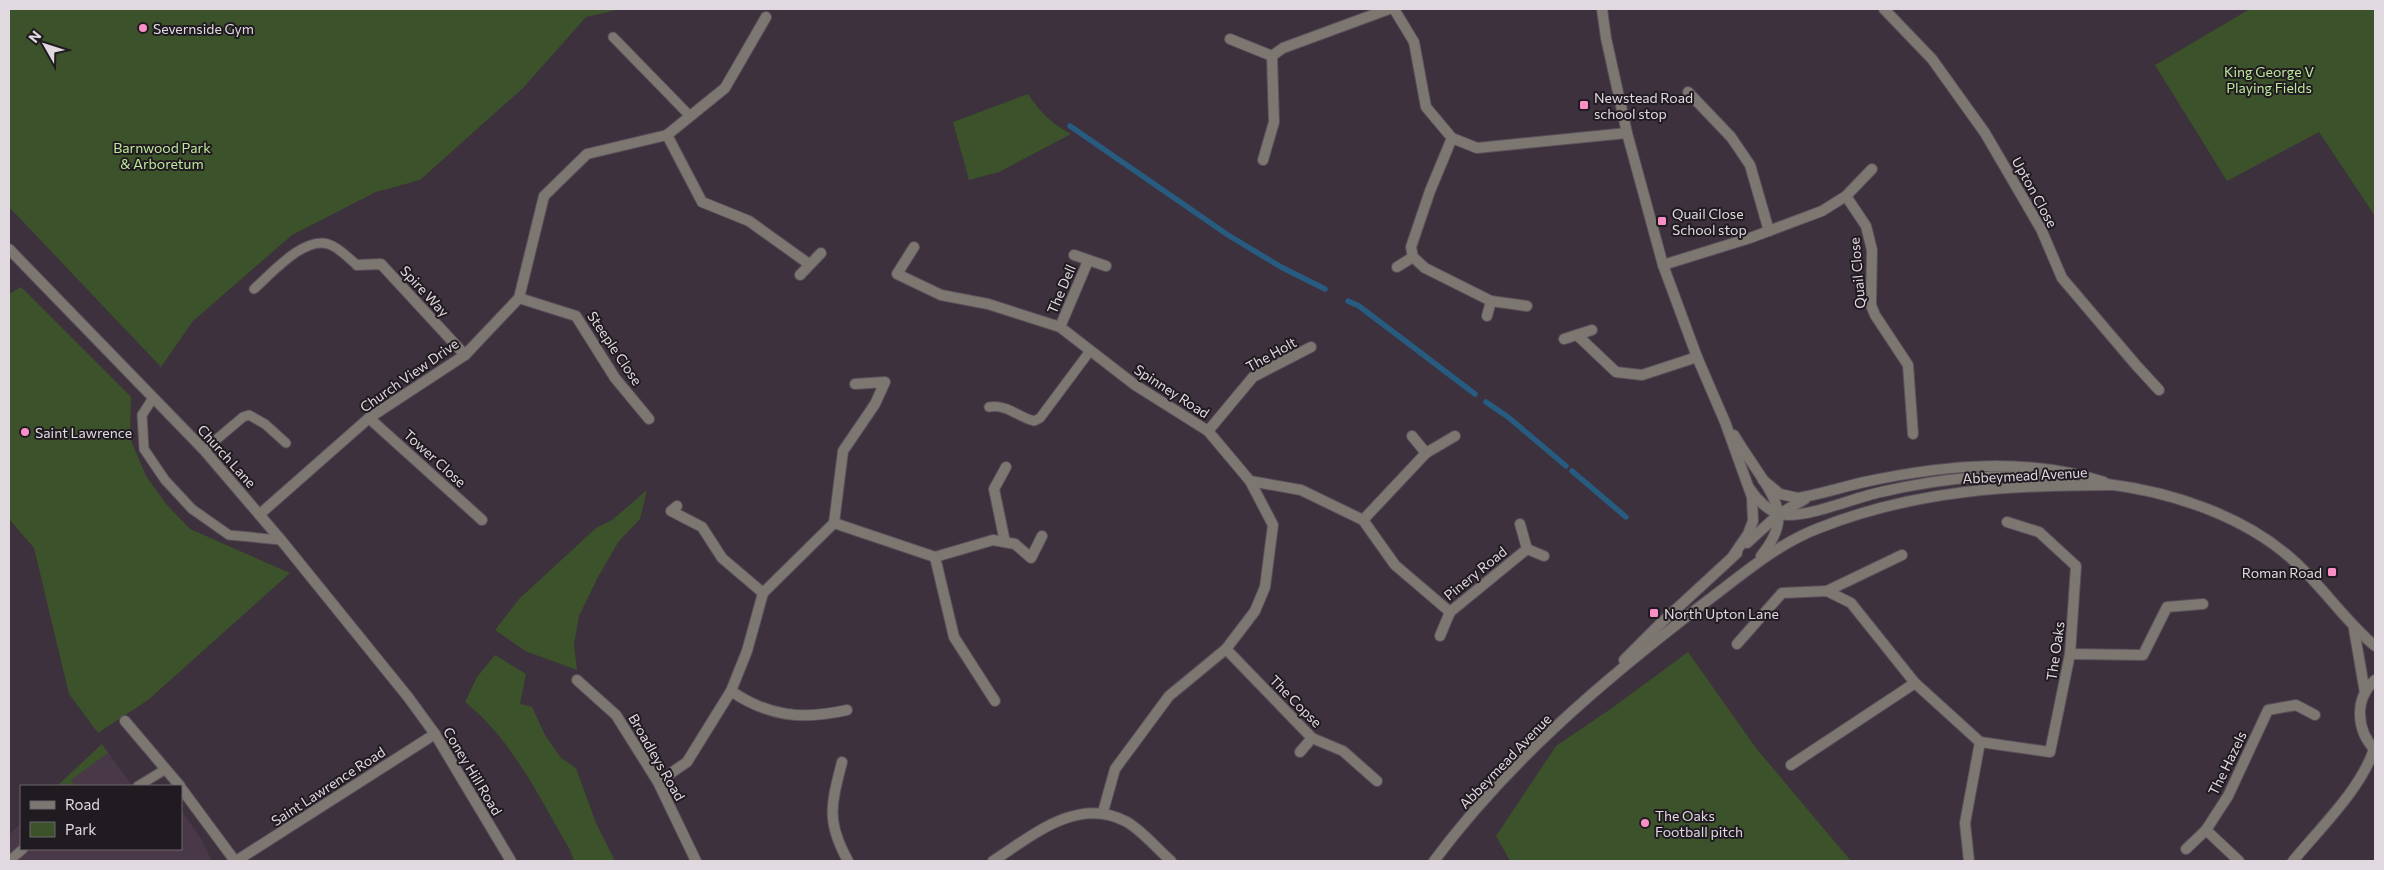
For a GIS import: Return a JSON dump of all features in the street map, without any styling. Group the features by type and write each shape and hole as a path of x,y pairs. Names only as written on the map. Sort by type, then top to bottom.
{"street":[{"path":"1272,56 1283,48 1389,9"},
{"path":"1394,9 1414,42 1426,107 1452,138 1477,148 1627,133"},
{"path":"1602,9 1606,38 1627,133 1663,265 1697,357 1726,422 1749,488 1767,507 1779,514"},
{"name":"Upton Close","path":"1884,9 1932,59 1985,133 2041,229 2062,278 2136,366 2160,390"},
{"path":"520,298 544,196 587,154 667,135 725,88 766,17"},
{"path":"1230,39 1272,56"},
{"path":"1263,160 1274,122 1272,56"},
{"path":"1688,92 1732,137 1750,165 1769,230"},
{"path":"667,135 702,202 749,221 809,264"},
{"path":"1452,138 1430,191 1411,247 1414,258 1425,268 1491,301 1527,306"},
{"path":"1663,265 1822,211 1846,196 1872,169"},
{"name":"Quail Close","path":"1846,196 1866,226 1872,250 1871,304 1875,315 1908,365 1913,434"},
{"name":"Spinney Road","path":"914,247 897,274 941,295 988,304 1060,327 1135,385 1208,431 1250,482 1273,525 1265,587 1255,611 1226,649 1169,696 1114,769 1103,812"},
{"name":"Church Lane","path":"9,248 204,450 260,514 408,697"},
{"path":"800,275 821,253"},
{"path":"1074,255 1106,266"},
{"path":"1397,267 1414,258"},
{"name":"The Dell","path":"1060,327 1088,261"},
{"name":"Spire Way","path":"357,264 381,264 464,355"},
{"name":"Church View Drive","path":"260,514 369,418 464,355 520,298"},
{"name":"Steeple Close","path":"520,298 576,316 615,378 650,419"},
{"path":"1488,316 1491,301"},
{"path":"1564,339 1592,330"},
{"path":"1577,335 1616,372 1642,375 1697,357"},
{"name":"The Holt","path":"1208,431 1253,377 1311,348"},
{"path":"658,782 687,762 731,691 747,651 763,593 834,523 843,451 875,404 885,382 855,384"},
{"name":"Tower Close","path":"369,418 482,520"},
{"path":"1726,422 1775,498 1779,514"},
{"path":"1412,436 1426,453"},
{"path":"1363,520 1426,453 1455,436"},
{"name":"Abbeymead Avenue","path":"1763,480 1780,494 1788,497 1811,496 1912,473 1993,465 2062,471 2112,485 2167,496 2242,524 2264,537 2294,560 2330,596 2354,629 2375,646"},
{"path":"1005,542 994,489 1006,467"},
{"name":"Abbeymead Avenue","path":"1779,514 1803,513 1880,492 1970,476 2042,477 2112,485"},
{"name":"Pinery Road","path":"1250,482 1301,490 1363,520 1395,565 1450,612 1527,549 1520,524"},
{"name":"Abbeymead Avenue","path":"1601,685 1746,571 1777,549 1818,528 1907,501 1946,493 2000,487 2112,485"},
{"name":"Abbeymead Avenue","path":"1733,556 1748,534 1753,521 1754,508 1749,488"},
{"name":"Abbeymead Avenue","path":"1434,861 1468,818 1511,771 1601,685 1642,641 1779,514 1811,496"},
{"path":"677,506 671,511 702,527 722,558 763,593"},
{"name":"Abbeymead Avenue","path":"1746,571 1768,547 1776,533 1779,514"},
{"name":"The Oaks","path":"1980,742 2050,752 2070,654 2076,566 2039,532 2007,522"},
{"path":"834,523 935,557 992,540 1015,544 1031,558 1042,536"},
{"path":"1527,549 1544,556"},
{"path":"1737,644 1782,593 1827,591 1902,555"},
{"path":"935,557 954,637 995,701"},
{"path":"1827,591 1851,603 1915,682 1980,742 1964,823 1969,861"},
{"path":"2070,654 2143,655 2167,607 2203,604"},
{"path":"1440,636 1450,612"},
{"name":"Abbeymead Avenue","path":"2354,629 2365,693"},
{"name":"The Copse","path":"1226,649 1312,738 1343,751 1377,781"},
{"name":"Broadleys Road","path":"577,680 616,715 658,782 696,861"},
{"path":"2293,861 2353,788 2370,763 2375,749 2366,740 2359,716 2365,693 2375,680"},
{"path":"1791,765 1915,682"},
{"path":"731,691 750,704 805,717 847,710"},
{"name":"Coney Hill Road","path":"408,697 435,734 511,861"},
{"name":"The Hazels","path":"2206,830 2228,796 2268,710 2296,705 2315,715"},
{"name":"Saint Lawrence Road","path":"125,721 178,785"},
{"name":"Saint Lawrence Road","path":"182,790 236,861 435,734"},
{"path":"1300,752 1312,738"},
{"path":"842,762 832,801 832,821 836,837 848,861"},
{"path":"993,861 1048,826 1077,813 1103,812 1126,821 1172,861"},
{"path":"2186,849 2206,830 2240,861"}],"lane":[{"path":"613,37 690,116"},
{"path":"254,289 294,254 315,243 326,243 334,246 357,264"},
{"path":"989,407 998,406 1008,409 1034,421 1040,418 1090,351"},
{"path":"153,398 142,415 144,448 165,480 192,509 229,535 281,540"},
{"path":"204,450 243,417 249,415 265,424 286,442"},
{"path":"140,785 166,769"},
{"path":"9,861 22,850"}],"shaded area":[{"path":"102,744 131,784 144,776 151,785 58,785"},
{"path":"182,811 201,839 212,861 9,861 9,835 20,824 20,850 182,850"}],"green space":[{"name":"Barnwood Park & Arboretum","path":"9,9 621,9 586,17 523,88 420,180 376,192 292,235 193,321 161,367 9,207"},
{"name":"King George V Playing Fields","path":"2250,9 2375,9 2375,216 2319,132 2227,181 2155,65"},
{"path":"1028,94 1047,117 1071,134 999,172 969,180 953,122"},
{"path":"21,287 131,397 130,438 146,476 167,505 190,529 290,573 148,700 98,733 69,694 34,548 9,519 9,294"},
{"path":"647,490 640,519 619,541 598,577 579,616 574,644 577,670 525,651 495,630 520,598 596,528 612,520"},
{"path":"1688,652 1756,748 1851,861 1510,861 1496,836 1556,746 1612,708"},
{"path":"495,655 526,674 520,704 532,707 545,735 561,758 576,768 596,823 615,861 574,861 570,850 548,811 511,752 482,717 465,702 477,677"},
{"path":"102,744 108,753 71,780 74,785 58,785"}],"waterway":[{"path":"1070,126 1228,235 1281,267 1325,289"},
{"path":"1348,301 1359,306 1475,394"},
{"path":"1486,402 1508,417 1566,466"},
{"path":"1572,471 1626,517"}],"place":[{"name":"Severnside Gym","path":"143,28"},
{"name":"Newstead Road school stop","path":"1584,105"},
{"name":"Quail Close School stop","path":"1662,221"},
{"name":"Saint Lawrence","path":"25,432"},
{"name":"Roman Road","path":"2332,572"},
{"name":"North Upton Lane","path":"1654,613"},
{"name":"The Oaks Football pitch","path":"1645,823"}]}
